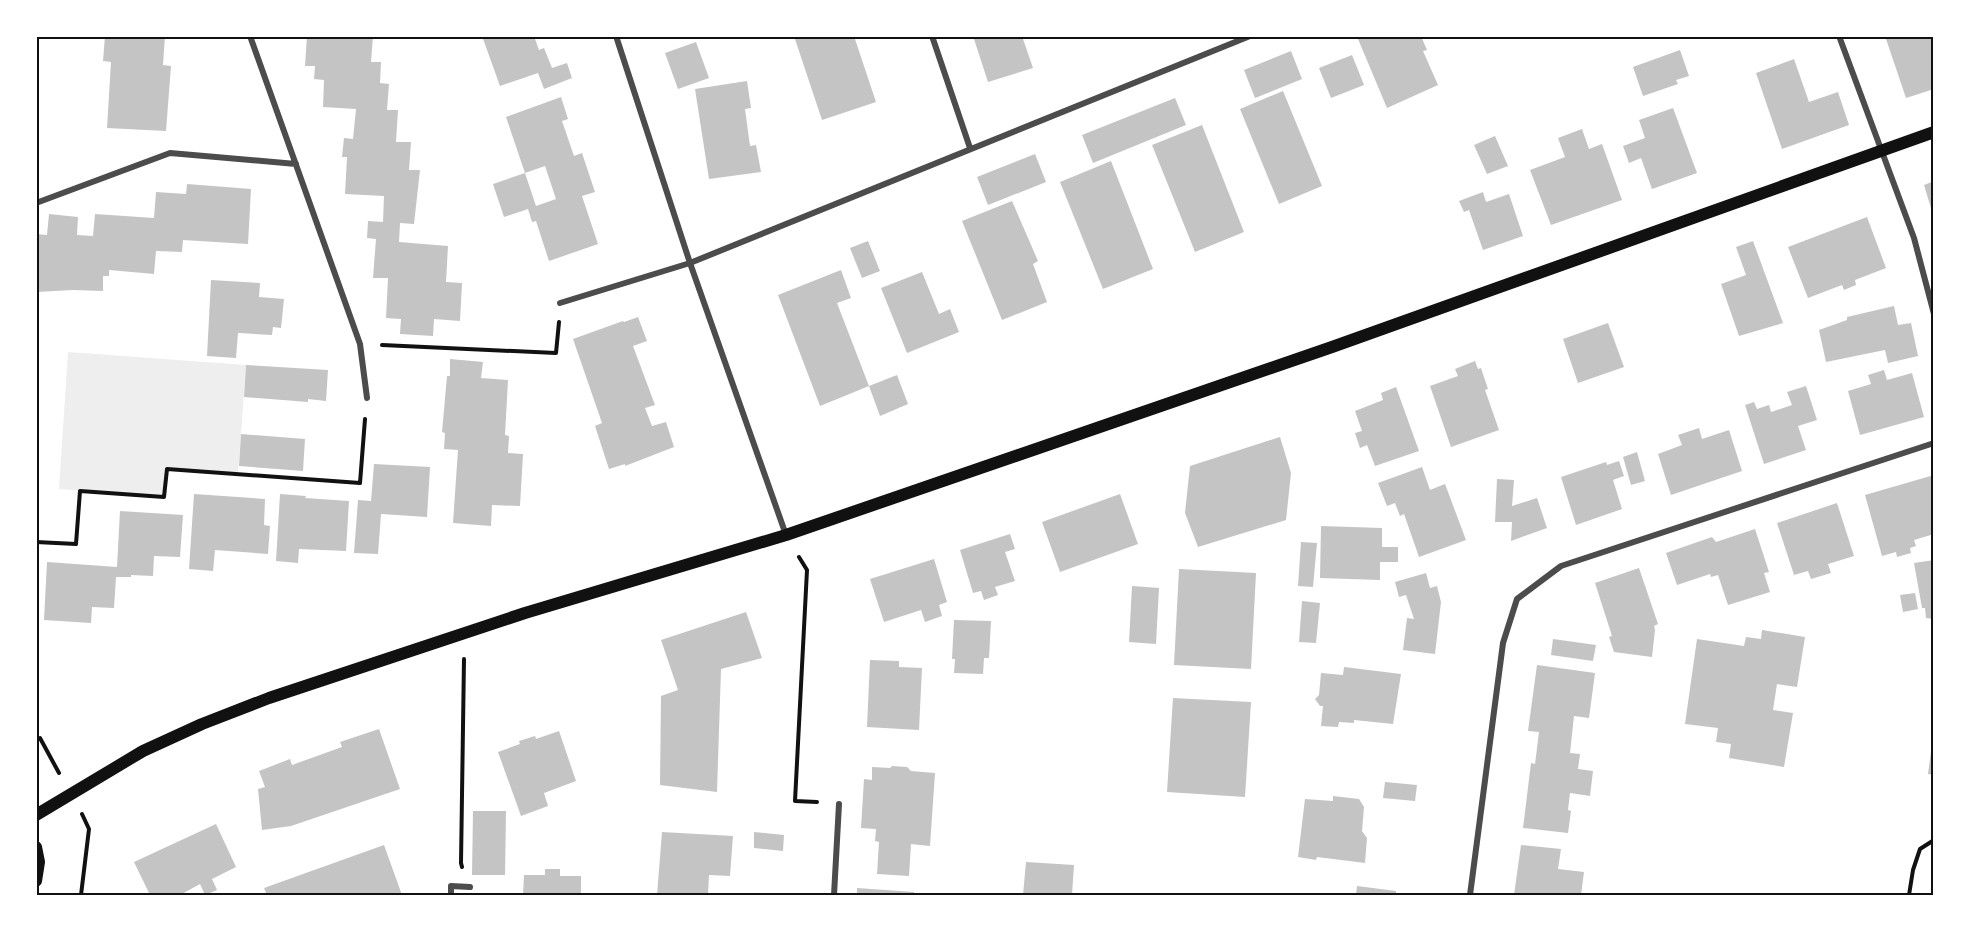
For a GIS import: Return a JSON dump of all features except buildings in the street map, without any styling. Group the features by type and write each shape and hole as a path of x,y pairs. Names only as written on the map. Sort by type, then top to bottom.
{"main road":[{"path":"36,815 143,751 202,724 269,698 525,613 786,535 1332,347 1934,132"},
{"path":"36,847 39,862 36,881"}],"street":[{"path":"250,36 360,344 367,398"},
{"path":"616,36 690,263 786,535"},
{"path":"932,36 970,148"},
{"path":"560,303 690,263 1250,36"},
{"path":"1839,36 1914,238 1934,314"},
{"path":"36,203 170,153 296,164"},
{"path":"1470,895 1503,643 1517,599 1562,566 1934,442"},
{"path":"834,895 839,804"},
{"path":"451,895 451,886 470,887"}],"path":[{"path":"360,344 556,353 560,303"},
{"path":"36,542 76,544 80,491 164,497 167,469 360,483 367,398"},
{"path":"786,535 807,570 795,801 839,804"},
{"path":"464,634 461,863 470,887"},
{"path":"36,740 40,738 89,829 81,895"},
{"path":"1909,895 1913,870 1920,849 1934,840"}],"shaded area":[{"path":"68,352 246,365 238,474 167,469 164,497 59,489"}]}
